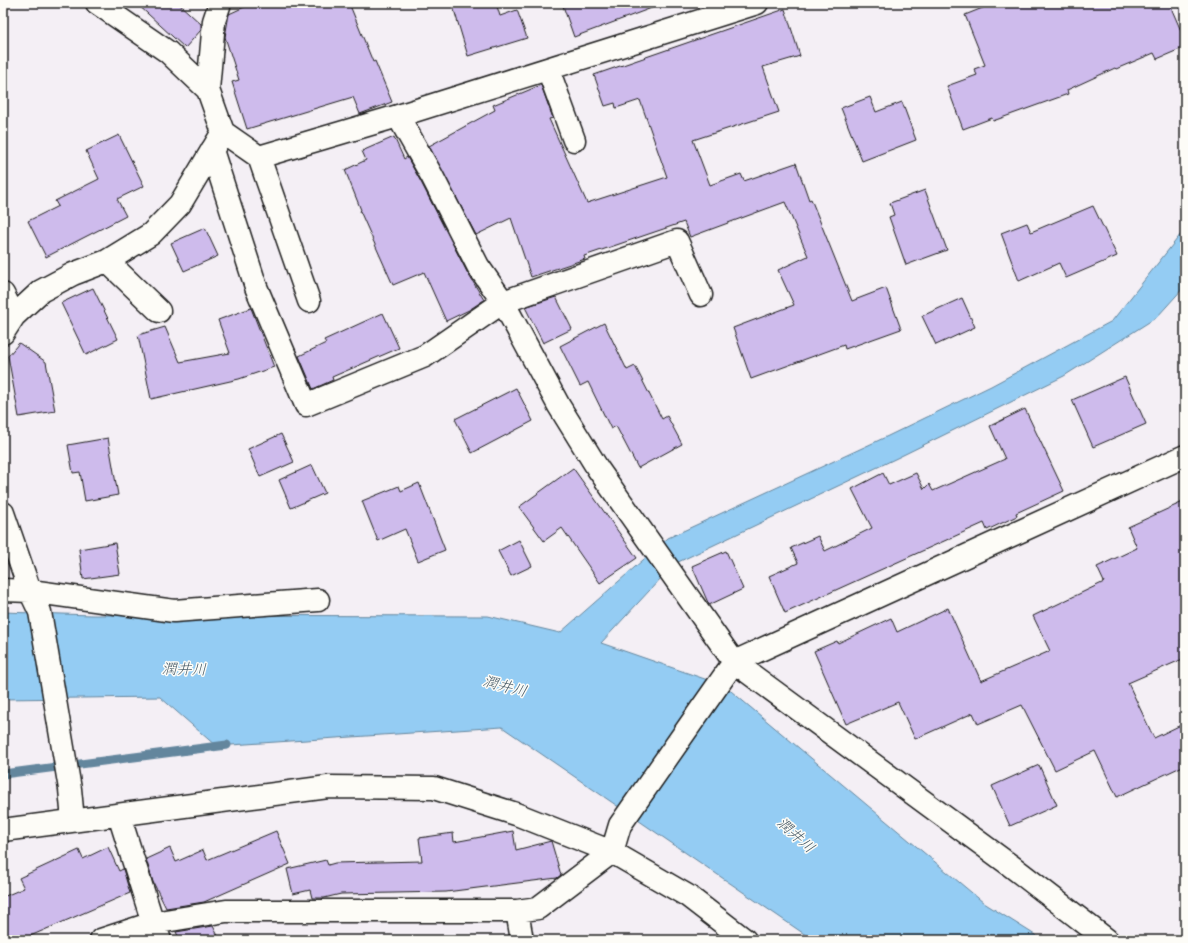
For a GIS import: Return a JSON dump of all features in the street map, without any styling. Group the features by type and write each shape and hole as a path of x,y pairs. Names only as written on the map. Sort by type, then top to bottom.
{"street":[{"path":"97,3 168,52 208,90"},
{"path":"220,3 214,22 208,90 218,141 256,287 306,405 425,356 503,302 676,241 701,296"},
{"path":"218,141 260,157 398,116 757,3"},
{"path":"548,68 574,140"},
{"path":"398,116 432,176 478,266 503,302 559,406 598,469 734,662 1010,865 1106,940"},
{"path":"8,325 41,291 73,274 107,261 151,234 180,204 218,141"},
{"path":"260,157 309,301"},
{"path":"107,261 159,311"},
{"path":"3,294 8,325"},
{"path":"101,940 157,932 226,911 517,911 538,908 612,852 620,825 734,662 1185,456"},
{"path":"3,513 30,591 40,612 70,789 73,820"},
{"path":"3,590 30,591 174,610 318,600"},
{"path":"3,830 328,787 434,788 516,814 612,852 688,896 745,940"},
{"path":"119,815 157,932"},
{"path":"517,911 522,940"}],"water":[{"name":"潤井川","path":"1185,229 1185,286 1157,317 1064,376 899,457 674,564 601,643 725,686 984,903 1043,940 813,940 502,727 216,746 160,697 3,699 3,612 92,615 488,616 560,633 668,538 888,436 991,386 1112,321"}],"building":[{"path":"136,3 178,3 201,24 201,30 185,48"},
{"path":"253,3 349,3 373,62 375,61 392,102 360,114 353,97 247,129 232,82 239,80 225,37 229,14"},
{"path":"452,3 496,3 500,16 517,10 527,38 468,56"},
{"path":"562,3 656,3 657,6 574,37"},
{"path":"995,3 1169,3 1185,40 1185,47 1157,59 1154,53 1116,69 1115,68 1067,90 1068,94 993,121 992,118 963,129 947,86 977,75 974,69 985,65 965,15"},
{"path":"785,9 800,56 763,67 779,112 693,140 710,185 741,174 744,181 796,163 809,200 811,199 852,301 886,288 901,329 845,349 844,345 751,379 733,328 794,305 778,270 808,256 785,202 690,237 684,222 584,256 585,259 531,277 511,218 476,235 429,146 495,110 493,105 541,85 553,118 549,119 587,203 667,177 640,100 616,108 615,103 605,106 594,75"},
{"path":"870,97 876,112 902,102 916,140 862,161 841,108"},
{"path":"119,135 144,186 117,199 126,216 46,257 28,221 58,206 55,201 99,179 86,151"},
{"path":"394,137 404,159 407,157 421,182 467,272 484,300 469,310 446,321 424,272 393,285 360,211 361,210 345,170 366,160 362,151"},
{"path":"925,190 947,250 906,265 889,217 894,215 890,203"},
{"path":"1093,206 1117,256 1066,278 1059,263 1019,281 1001,233 1027,223 1031,232"},
{"path":"205,228 218,256 184,271 171,243"},
{"path":"93,288 118,339 86,355 61,303"},
{"path":"556,297 572,329 543,343 525,307"},
{"path":"962,298 975,327 936,345 922,316"},
{"path":"251,308 274,367 239,379 151,399 138,335 165,327 180,362 230,353 218,320"},
{"path":"383,313 399,348 332,377 333,380 313,389 299,356 326,343 324,340"},
{"path":"604,323 627,370 635,366 662,419 667,416 682,444 638,468 616,426 611,429 588,382 580,386 560,346"},
{"path":"19,343 46,362 55,411 19,417 8,356"},
{"path":"1125,377 1146,424 1093,447 1072,400"},
{"path":"516,388 533,421 472,453 455,419"},
{"path":"1025,409 1064,491 1016,513 1017,516 987,530 984,523 785,613 769,576 798,563 791,548 818,536 825,551 872,528 852,489 883,473 889,485 916,473 924,489 929,484 933,491 1005,459 990,426"},
{"path":"281,434 294,462 260,477 248,449"},
{"path":"108,438 118,495 85,501 80,472 73,473 68,445"},
{"path":"312,465 325,493 291,508 279,480"},
{"path":"573,468 637,558 600,583 562,528 544,541 519,507"},
{"path":"419,483 445,550 418,561 405,529 378,541 362,501 399,486 401,491"},
{"path":"1185,501 1185,658 1128,683 1154,738 1185,723 1185,765 1117,797 1095,751 1055,770 1022,705 978,724 973,713 915,739 898,702 846,724 814,651 837,641 838,643 891,618 897,632 948,608 981,681 1050,651 1033,616 1104,582 1097,567 1137,548 1128,527"},
{"path":"519,540 532,566 511,576 498,551"},
{"path":"115,543 120,574 83,579 79,549"},
{"path":"726,551 743,589 709,605 692,566"},
{"path":"1039,765 1057,805 1010,826 992,786"},
{"path":"276,831 290,864 204,902 166,908 153,882 146,859 170,848 176,862 203,850 207,860"},
{"path":"513,831 516,850 551,841 561,875 557,878 446,892 341,894 324,898 312,898 310,890 293,894 287,869 326,860 328,865 335,863 422,861 419,838 453,833 454,842"},
{"path":"108,847 119,871 123,869 130,893 21,940 3,940 3,897 24,888 19,878 79,850 83,859"},
{"path":"213,926 220,940 180,940 176,932"}],"waterway":[{"path":"3,774 227,745"}]}
